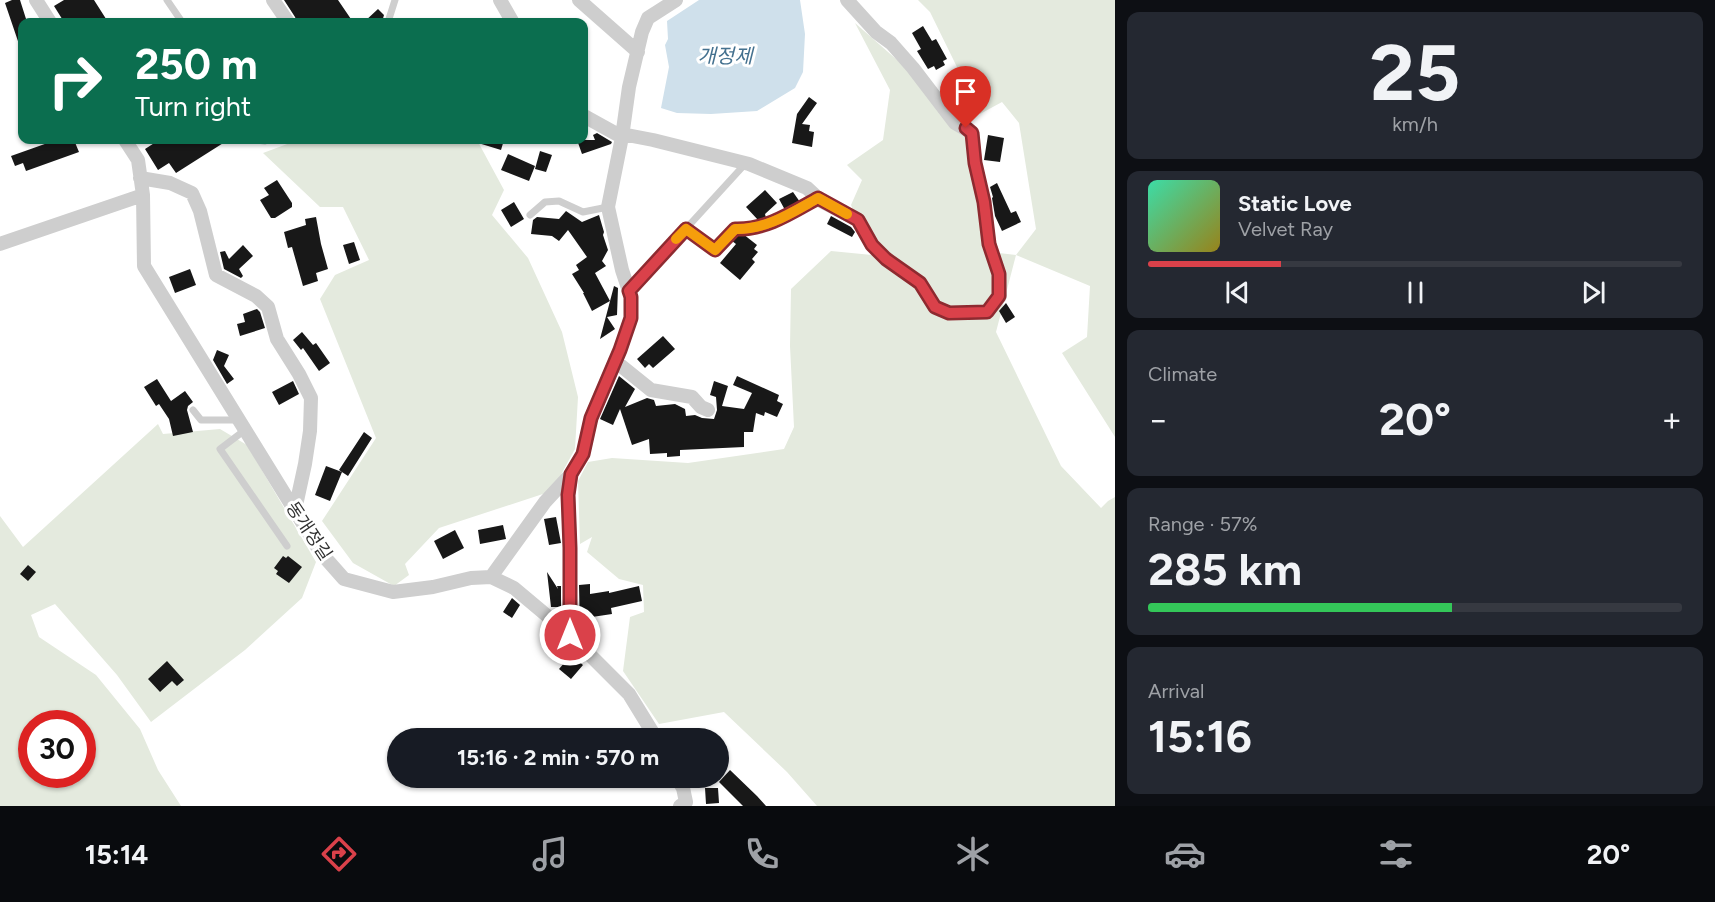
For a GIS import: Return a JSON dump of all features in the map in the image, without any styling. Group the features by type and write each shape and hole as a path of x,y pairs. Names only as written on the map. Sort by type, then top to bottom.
{"street":[{"path":"36,0 47,18"},
{"path":"273,0 285,18"},
{"path":"500,0 510,18"},
{"path":"579,0 638,52"},
{"path":"650,728 629,694 570,635 513,588 491,577 545,502 571,474 583,454 591,418 631,318 631,297 608,207 629,87 642,32 648,18 676,0"},
{"path":"588,118 622,137 627,135 652,140 746,163 807,188 818,198 858,220 872,245 886,259 920,283 935,307 949,313 987,312 999,296 999,274 989,244 972,133 955,123 913,68 847,0"},
{"name":"동개정길","path":"128,144 138,160 143,195 144,266 321,553 345,579 393,592 433,587 471,578 491,577"},
{"path":"140,178 170,183 192,193 200,211 216,275 256,296 268,307 277,339 311,398 310,431 305,464 294,510"},
{"path":"0,244 143,195"},
{"path":"615,360 651,390 692,397 701,407 708,410"},
{"path":"570,635 568,495 571,474"},
{"path":"680,806 686,802 682,788"}],"lane":[{"path":"166,0 179,18"},
{"path":"389,18 395,0"},
{"path":"629,291 746,163"},
{"path":"686,229 715,250 735,229 751,229 767,225 818,198"},
{"path":"530,215 545,202 559,201 583,212 608,207"},
{"path":"193,410 201,420 242,425"},
{"path":"242,425 220,449 286,546"}],"shaded area":[{"path":"918,0 1115,0 1115,437 1062,353 1087,337 1090,286 1016,255 1036,229 1019,123 1002,102 980,114 930,12"},
{"path":"855,23 962,117 999,253 1016,255 996,332 1061,466 1101,508 1115,497 1115,806 817,806 787,772 724,712 659,724 623,671 630,617 644,612 643,585 619,579 587,552 592,537 580,544 578,481 588,462 612,458 688,463 784,449 794,427 790,346 791,289 831,251 872,255 851,205 862,180 847,165 883,140 890,90"},
{"path":"287,144 479,144 504,190 492,215 528,258 562,332 578,397 575,449 552,491 439,528 405,564 409,575 394,586 353,563 322,521 376,438 320,299 335,275 369,260 343,207 320,207 263,153"},
{"path":"158,424 163,434 220,429 247,445 316,562 302,598 245,650 151,722 117,675 55,604 31,615 39,637 96,675 140,729 158,770 181,806 0,806 0,516 23,547"}],"water":[{"name":"개정제","path":"699,0 800,0 805,34 803,72 795,88 757,111 711,114 677,113 661,108 669,67 665,45 668,39 667,21"}],"building":[{"path":"20,0 26,18 18,18 18,41 5,3"},
{"path":"64,0 94,0 105,18 62,18 54,6"},
{"path":"284,0 338,0 350,18 295,18"},
{"path":"378,9 384,15 383,18 368,18"},
{"path":"923,26 932,41 936,39 947,59 943,61 945,65 936,70 934,66 928,69 917,51 921,49 912,33"},
{"path":"809,97 817,103 802,124 810,125 809,131 814,132 812,147 792,143 797,114"},
{"path":"597,133 612,142 582,154 578,144 588,144 588,140 595,140 593,135"},
{"path":"988,135 1004,138 1000,162 984,160"},
{"path":"45,144 76,144 79,152 26,171 23,163 15,166 11,156"},
{"path":"153,144 222,144 176,173 169,163 158,170 145,149"},
{"path":"482,144 503,144 501,150"},
{"path":"540,151 552,155 546,172 535,169"},
{"path":"508,154 535,166 529,181 501,170"},
{"path":"277,180 292,203 292,207 275,218 271,218 260,200 269,195 264,188"},
{"path":"997,183 1011,213 1016,211 1021,222 1002,231 995,216 990,187"},
{"path":"765,190 777,203 765,214 766,218 758,220 746,207"},
{"path":"793,192 800,202 785,210 779,199"},
{"path":"514,202 524,219 511,227 501,210"},
{"path":"566,211 582,222 599,215 604,232 608,250 602,261 606,266 595,273 610,301 592,311 572,274 579,270 576,265 587,257 568,230 559,241 552,236 531,234 533,220 537,217 559,219"},
{"path":"831,216 851,227 855,232 852,237 827,224"},
{"path":"316,217 328,269 316,273 318,281 303,286 292,247 288,248 284,232 306,225 305,219"},
{"path":"738,234 743,234 757,245 754,249 758,252 752,259 755,262 740,280 720,263 736,244 732,241"},
{"path":"354,242 360,260 349,264 343,245"},
{"path":"243,245 253,256 239,269 243,276 241,278 224,269 220,252 225,251 229,259"},
{"path":"190,269 196,285 175,293 169,277"},
{"path":"614,286 618,288 617,315 607,317 615,329 600,339"},
{"path":"1006,303 1015,317 1006,323 999,311"},
{"path":"257,309 265,328 240,336 237,324 245,322 243,314"},
{"path":"302,332 313,345 316,343 330,363 319,371 303,348 301,350 293,340"},
{"path":"663,336 675,349 653,368 649,364 645,368 637,359"},
{"path":"217,350 229,355 224,366 234,379 227,384 213,360"},
{"path":"619,376 635,389 625,407 647,398 654,400 656,406 675,404 685,409 686,416 695,415 714,419 717,410 716,397 710,395 714,381 728,386 722,406 744,409 752,393 733,385 737,376 779,395 777,401 783,404 777,417 765,412 764,416 756,413 753,432 744,432 744,447 680,450 680,456 667,457 667,453 650,454 649,439 632,445 620,409 613,425 600,419"},
{"path":"157,379 171,401 185,391 193,402 187,410 193,432 173,436 169,419 159,404 156,406 144,387"},
{"path":"293,381 299,394 279,405 272,392"},
{"path":"364,432 372,438 348,476 339,470"},
{"path":"326,466 342,472 330,501 315,495"},
{"path":"556,517 561,543 549,545 544,519"},
{"path":"503,525 506,539 480,544 478,530"},
{"path":"455,530 464,548 443,559 434,541"},
{"path":"283,556 286,558 288,556 302,567 289,583 276,574 278,571 274,568"},
{"path":"28,565 36,572 28,581 20,574"},
{"path":"547,572 558,589 557,586 561,586 561,607 551,607"},
{"path":"590,584 590,594 609,591 609,593 639,586 642,601 611,608 612,614 592,617 592,630 580,631 579,585"},
{"path":"512,598 520,605 512,618 503,612"},
{"path":"571,655 583,665 571,679 559,669"},
{"path":"167,661 184,680 177,686 172,681 160,692 148,679"},
{"path":"729,771 766,806 743,806 725,788 729,788"},
{"path":"705,788 718,788 719,803 706,804"}],"slow traffic":[{"path":"676,239 686,229 715,250 735,229 751,229 767,225 818,198 847,214"}],"route":[{"path":"570,635 568,495 571,474 583,454 591,418 631,318 629,291 686,229 715,250 735,229 751,229 767,225 818,198 858,220 872,245 886,259 920,283 935,307 949,313 987,312 999,296 999,274 989,244 972,133 966,128"}]}
